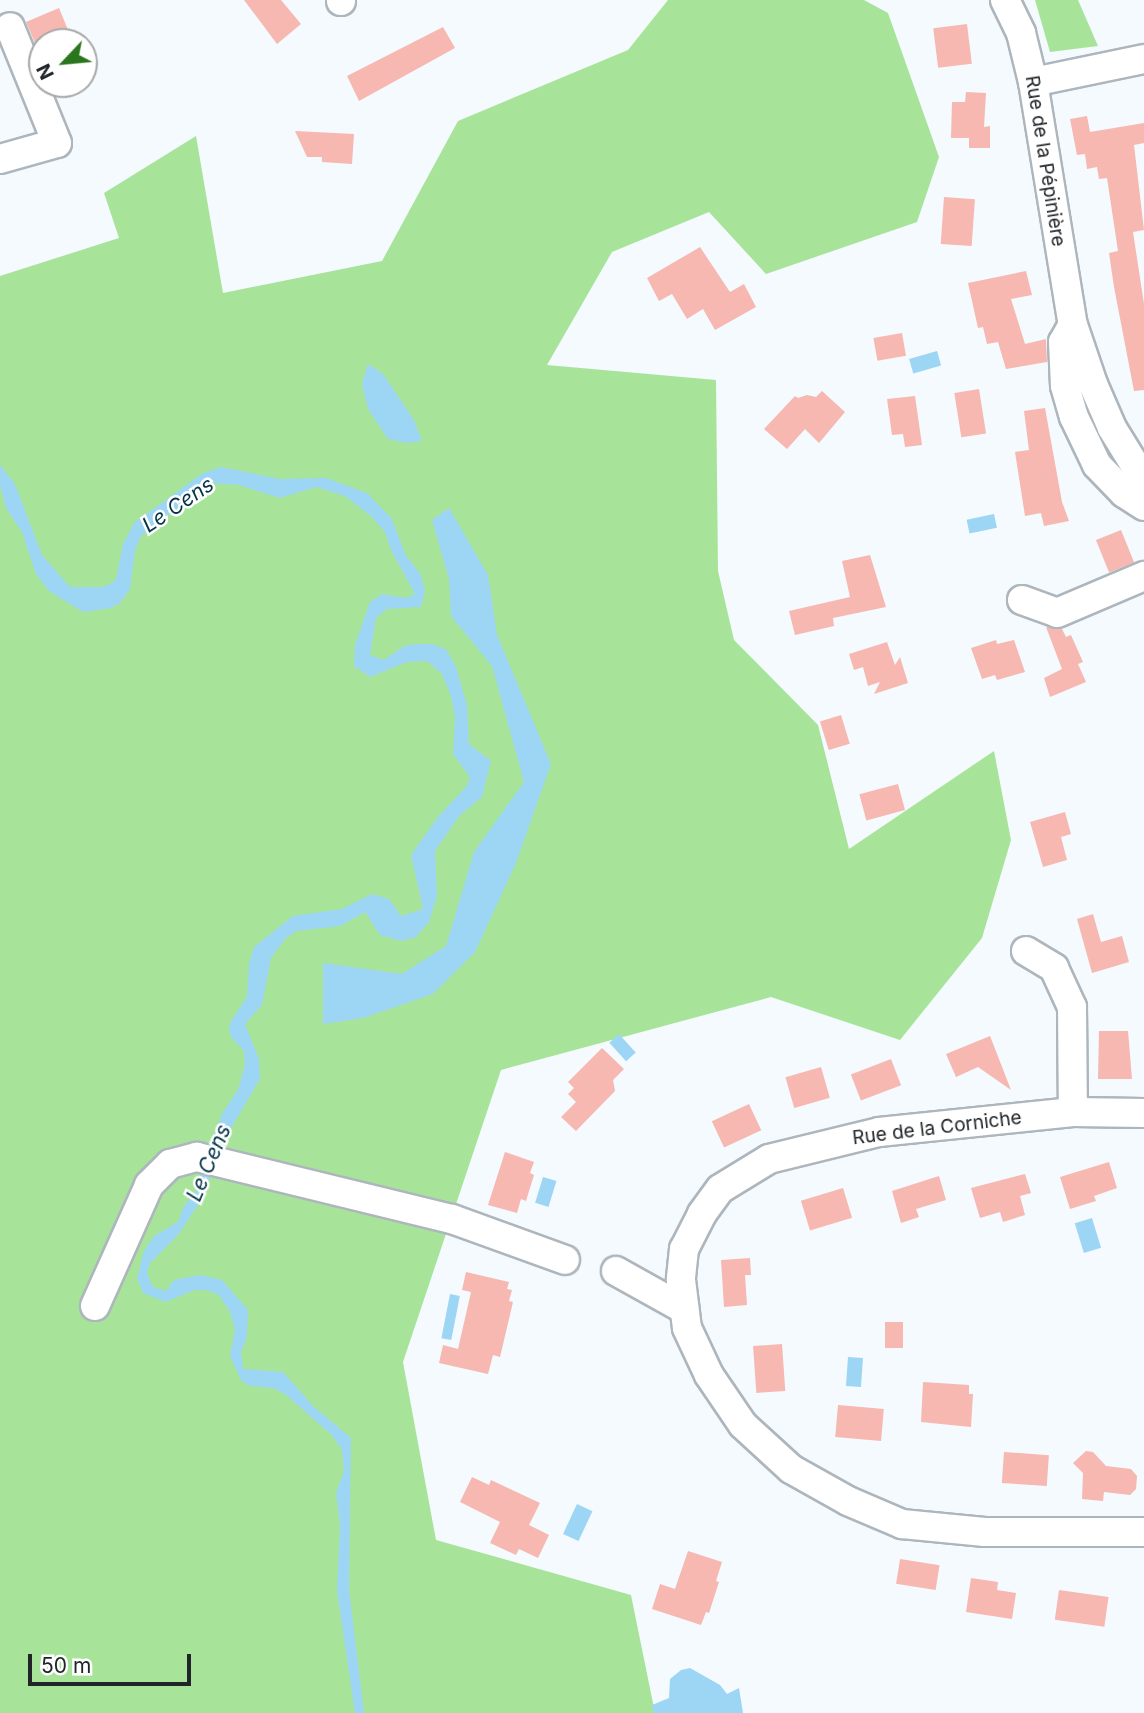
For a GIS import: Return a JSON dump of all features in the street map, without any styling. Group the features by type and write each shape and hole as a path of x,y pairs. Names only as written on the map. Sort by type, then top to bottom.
{"street":[{"name":"Rue de la Pépinière","path":"1005,0 1021,33 1033,82 1073,325 1093,384 1112,428 1144,480"},
{"path":"0,159 57,143 10,27"},
{"path":"1033,82 1144,59"},
{"name":"Rue de la Pépinière","path":"1073,325 1063,342 1065,386 1074,417 1097,465 1124,493 1144,506"},
{"path":"1022,600 1057,613 1144,576"},
{"path":"1026,951 1054,968 1072,1007 1073,1112"},
{"name":"Rue de la Corniche","path":"1144,1113 1073,1112 880,1132 760,1164 720,1189 702,1214 684,1250 681,1280 687,1328 709,1375 743,1425 791,1469 848,1501 902,1524 985,1532 1144,1532"},
{"path":"95,1306 149,1185 170,1164 197,1157 452,1219 565,1260"},
{"path":"616,1271 684,1309"}],"green space":[{"path":"668,0 864,0 888,13 939,157 917,222 766,274 709,212 612,252 547,365 716,380 718,571 734,640 818,725 849,849 994,751 1011,840 982,938 900,1040 771,997 501,1070 403,1362 436,1540 631,1595 655,1713 0,1713 0,276 119,238 104,193 196,136 223,293 382,261 458,121 628,50"},
{"path":"1035,0 1078,0 1098,46 1050,52"}],"water":[{"path":"937,351 941,365 913,373 909,359"},
{"path":"368,364 383,374 414,420 422,441 407,443 388,439 368,409 362,384"},
{"name":"Le Cens","path":"0,465 15,484 42,555 70,587 103,587 112,583 116,579 123,544 134,523 203,473 221,467 280,479 326,478 367,493 392,519 405,554 421,575 425,591 421,607 387,609 376,618 370,655 384,660 404,646 416,644 431,644 446,649 456,667 467,705 469,744 491,761 482,797 459,816 435,851 437,896 429,922 416,937 401,941 380,935 365,912 340,926 296,931 285,939 271,958 262,1005 245,1024 259,1059 260,1079 218,1150 205,1194 178,1235 150,1263 147,1273 153,1287 166,1291 174,1280 200,1275 222,1280 248,1310 247,1336 241,1353 243,1369 283,1372 313,1406 351,1438 349,1589 364,1713 355,1713 337,1591 340,1525 336,1493 344,1471 342,1450 332,1435 285,1394 273,1388 250,1386 241,1380 230,1356 235,1329 230,1312 219,1295 207,1290 194,1290 166,1302 143,1293 137,1278 144,1251 154,1236 178,1222 183,1208 197,1189 208,1149 223,1112 238,1090 245,1064 244,1051 231,1037 229,1028 247,997 249,964 254,947 293,916 342,909 372,894 389,899 401,916 423,909 411,855 438,817 466,787 470,777 453,754 455,717 451,696 442,674 427,661 407,662 370,677 354,666 355,645 370,602 382,594 406,598 415,594 391,550 385,532 371,516 345,496 316,487 280,498 239,485 210,483 141,536 135,550 130,589 120,603 111,608 83,612 49,591 36,574 22,532 6,508 0,485"},
{"path":"449,508 488,575 497,635 551,764 516,863 475,952 433,994 363,1018 323,1024 323,963 402,974 446,946 474,852 524,782 492,666 451,616 449,579 432,520"},
{"path":"994,514 997,528 970,534 967,520"},
{"path":"619,1034 636,1053 626,1061 609,1043"},
{"path":"543,1177 556,1181 548,1207 535,1203"},
{"path":"1092,1218 1101,1248 1084,1253 1075,1223"},
{"path":"450,1294 460,1296 451,1340 441,1338"},
{"path":"848,1357 863,1358 861,1387 846,1386"},
{"path":"577,1504 592,1511 578,1541 563,1534"},
{"path":"690,1668 720,1685 727,1694 739,1688 743,1713 654,1713 652,1705 669,1698 670,1679 681,1670"}],"building":[{"path":"244,0 281,0 301,24 277,44"},
{"path":"59,8 67,28 29,28 26,22"},
{"path":"967,24 972,64 938,68 933,28"},
{"path":"443,27 455,48 359,101 347,76"},
{"path":"966,92 986,93 984,127 990,126 990,148 969,148 969,138 951,138 952,102 965,102"},
{"path":"1087,116 1090,132 1144,123 1144,143 1134,145 1144,230 1133,232 1144,304 1144,390 1134,391 1114,287 1109,253 1118,251 1107,178 1099,179 1097,167 1087,169 1085,154 1077,155 1070,119"},
{"path":"295,131 354,134 352,164 322,162 322,157 307,157"},
{"path":"944,197 975,199 972,246 941,244"},
{"path":"700,247 730,292 744,284 756,307 715,330 703,309 687,319 672,294 659,301 647,278"},
{"path":"1026,271 1032,295 1011,299 1025,344 1046,339 1047,362 1006,369 998,342 987,344 983,327 978,328 968,283"},
{"path":"902,333 906,356 877,361 873,338"},
{"path":"979,389 986,433 961,437 954,393"},
{"path":"822,391 845,412 819,443 805,429 787,449 764,429 795,396 816,397"},
{"path":"915,396 922,445 905,447 903,434 892,435 887,399"},
{"path":"1045,408 1062,502 1069,521 1044,526 1041,513 1025,516 1015,452 1029,450 1024,411"},
{"path":"1121,530 1134,562 1109,573 1096,540"},
{"path":"870,555 886,607 833,618 834,626 795,635 789,611 850,597 842,561"},
{"path":"1046,627 1062,629 1066,637 1071,635 1083,662 1078,664 1086,682 1050,697 1044,678 1062,669"},
{"path":"996,640 997,644 1014,640 1025,672 997,680 995,675 982,679 971,648"},
{"path":"887,642 895,665 900,657 908,683 874,694 880,682 868,686 863,667 854,670 849,654"},
{"path":"841,715 850,744 829,750 820,721"},
{"path":"898,784 905,810 866,820 859,794"},
{"path":"1065,812 1071,834 1061,837 1067,860 1043,867 1030,822"},
{"path":"1093,914 1101,942 1122,936 1129,962 1092,973 1077,919"},
{"path":"1099,1031 1128,1031 1132,1079 1098,1079"},
{"path":"990,1036 1011,1090 978,1067 956,1077 946,1054"},
{"path":"602,1048 624,1069 613,1080 615,1091 576,1131 561,1117 576,1102 568,1094 574,1088 568,1082"},
{"path":"891,1059 901,1085 861,1101 851,1074"},
{"path":"821,1067 830,1098 794,1108 785,1077"},
{"path":"749,1104 761,1130 724,1148 712,1121"},
{"path":"505,1152 534,1162 530,1173 534,1175 526,1201 521,1199 517,1213 488,1205"},
{"path":"1109,1162 1117,1188 1094,1196 1096,1201 1070,1209 1060,1177"},
{"path":"1025,1174 1031,1193 1020,1196 1025,1215 1003,1222 1000,1212 980,1218 971,1188"},
{"path":"939,1176 946,1200 916,1209 919,1217 901,1223 892,1191"},
{"path":"843,1188 852,1218 810,1231 801,1201"},
{"path":"750,1258 751,1275 745,1275 747,1305 724,1307 721,1260"},
{"path":"466,1272 509,1282 507,1289 512,1290 509,1301 513,1302 500,1357 493,1355 488,1374 439,1363 443,1345 458,1349 471,1292 462,1290"},
{"path":"885,1322 903,1322 903,1348 885,1348"},
{"path":"782,1344 785,1391 756,1393 753,1346"},
{"path":"923,1382 969,1385 969,1394 973,1394 971,1427 921,1422"},
{"path":"838,1405 884,1409 881,1441 835,1437"},
{"path":"1086,1451 1093,1452 1106,1466 1131,1469 1137,1476 1136,1489 1130,1495 1104,1492 1103,1501 1082,1499 1083,1473 1073,1463"},
{"path":"1004,1452 1049,1455 1047,1486 1002,1483"},
{"path":"472,1477 489,1485 491,1480 540,1503 529,1525 549,1535 538,1558 519,1549 516,1555 490,1543 500,1522 460,1502"},
{"path":"688,1551 722,1562 709,1613 706,1612 701,1625 652,1609 660,1584 675,1589"},
{"path":"900,1559 940,1565 936,1590 896,1584"},
{"path":"971,1578 998,1582 997,1590 1016,1593 1012,1619 966,1612"},
{"path":"1059,1590 1109,1597 1104,1627 1055,1620"}]}
